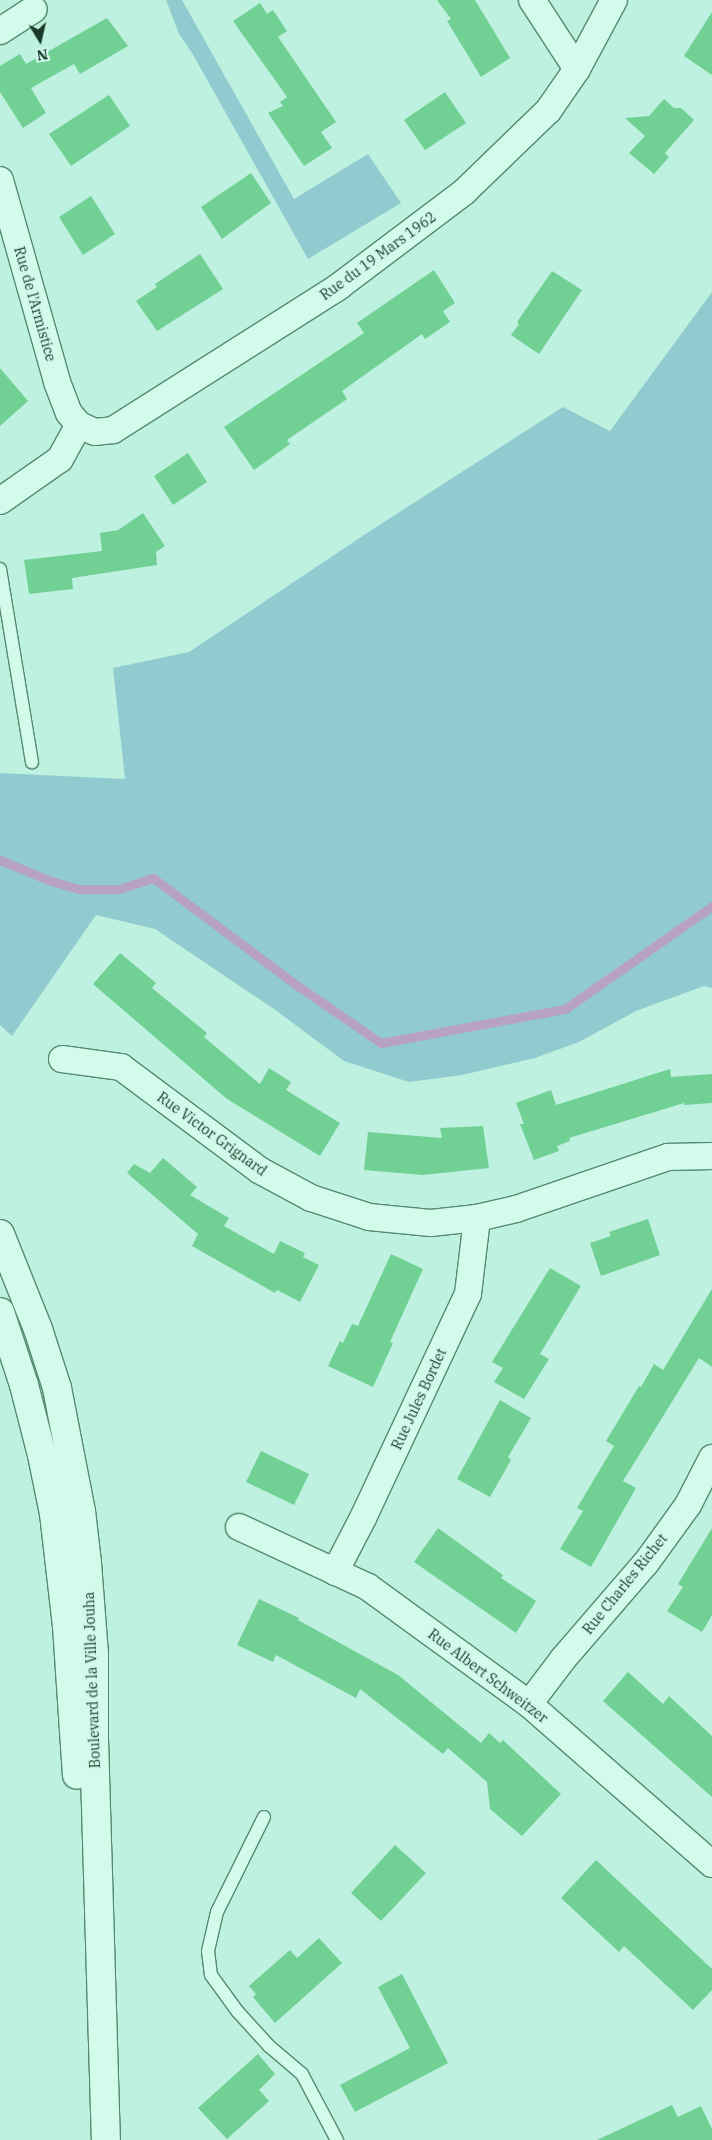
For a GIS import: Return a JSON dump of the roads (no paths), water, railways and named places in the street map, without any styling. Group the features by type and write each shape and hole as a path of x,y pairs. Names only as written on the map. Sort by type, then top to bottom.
{"main road":[{"name":"Boulevard de la Ville Jouha","path":"0,1234 38,1329 57,1388 81,1511 94,1654 94,1740 106,2140"},
{"name":"Boulevard de la Ville Jouha","path":"0,1312 24,1384 42,1455 54,1514 61,1572 75,1740 92,2140"}],"street":[{"path":"532,0 577,69"},
{"name":"Rue du 19 Mars 1962","path":"79,425 94,432 113,430 338,287 464,192 548,111 577,69 614,0"},
{"path":"0,31 34,9"},
{"name":"Rue de l'Armistice","path":"0,180 57,382 69,413 79,425"},
{"path":"0,501 60,460 79,425"},
{"name":"Rue Victor Grignard","path":"62,1059 121,1066 259,1170 311,1198 370,1217 431,1223 477,1218 516,1209 668,1158 712,1156"},
{"name":"Rue Jules Bordet","path":"334,1572 363,1518 468,1294 477,1218"},
{"name":"Rue Charles Richet","path":"529,1704 563,1659 646,1563 688,1505 712,1458"},
{"name":"Rue Albert Schweitzer","path":"238,1527 368,1587 529,1704 712,1864"}],"lane":[{"path":"0,569 32,762"},
{"path":"264,1817 217,1912 208,1951 211,1975 238,2012 269,2046 302,2074 336,2140"}],"waterway":[{"path":"0,860 51,881 79,889 119,889 153,878 295,984 381,1043 565,1009 712,906"}]}
